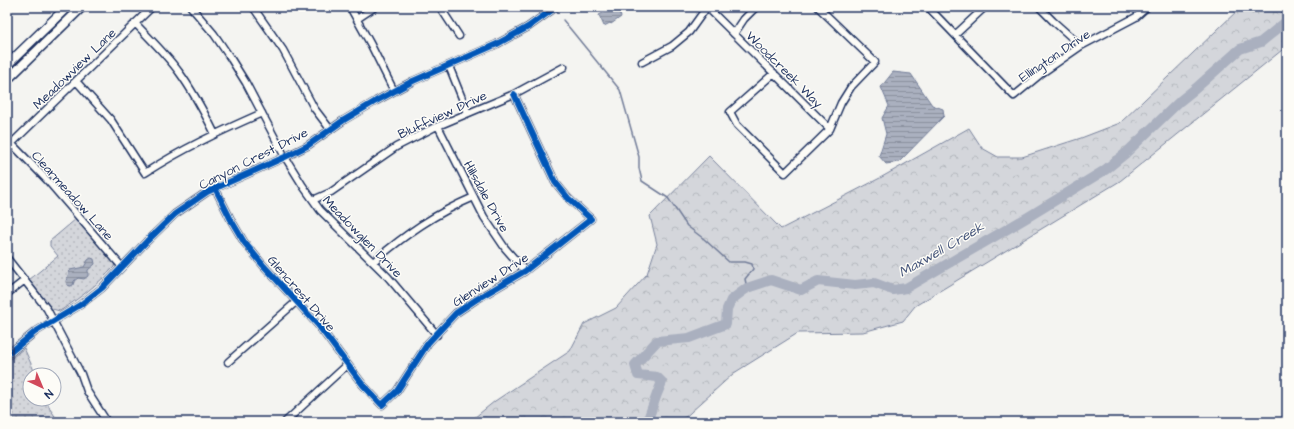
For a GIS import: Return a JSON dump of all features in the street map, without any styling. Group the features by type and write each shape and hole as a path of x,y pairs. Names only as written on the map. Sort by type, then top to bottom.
{"main road":[{"path":"7,65 67,7"},
{"path":"7,80 82,7"}],"street":[{"name":"Meadowview Lane","path":"9,141 76,82 152,7"},
{"name":"Meadowglen Drive","path":"191,7 214,34 231,59 246,83 285,157 320,210 374,262 412,304 437,335"},
{"path":"253,7 283,50 314,108 330,130"},
{"path":"350,7 394,91"},
{"path":"357,19 375,7"},
{"path":"440,7 459,36"},
{"name":"Canyon Crest Drive","path":"7,355 35,332 80,304 102,288 175,214 207,192 307,146 376,101 413,81 497,44 528,27 556,7"},
{"path":"642,62 672,46 689,32 707,7"},
{"name":"Woodcreek Way","path":"707,7 830,129"},
{"path":"734,34 744,19 756,7"},
{"path":"774,73 730,112 737,125 785,173 830,129 841,103 851,87 875,62 818,7"},
{"path":"928,7 956,35 985,7"},
{"path":"1039,7 1053,22 1081,46"},
{"name":"Ellington Drive","path":"956,35 1014,96 1042,73 1081,46 1136,17 1147,7"},
{"path":"135,23 162,50 179,71 215,134"},
{"path":"449,66 468,113"},
{"name":"Bluffview Drive","path":"313,200 331,192 396,147 438,126 514,94 564,67"},
{"path":"76,82 111,120 145,173 215,134 262,113"},
{"name":"Glenview Drive","path":"382,405 397,391 428,344 456,313 476,299 525,271 590,219 568,198 555,182 514,94"},
{"name":"Hillsdale Drive","path":"438,126 493,233 504,248 525,271"},
{"name":"Clearmeadow Lane","path":"9,141 48,180 122,267"},
{"name":"Glencrest Drive","path":"216,188 231,220 244,242 318,325 347,365 382,405"},
{"path":"374,262 402,237 450,207 474,197"},
{"path":"7,258 47,309 81,374 87,391 107,422"},
{"path":"7,294 25,280"},
{"path":"228,362 297,301"},
{"path":"285,422 347,365"}],"green space":[{"path":"1241,7 1287,7 1287,46 1120,181 915,306 903,321 863,332 798,333 734,373 680,422 469,422 495,401 570,351 584,324 616,308 647,274 657,244 650,216 709,156 781,229 880,178 969,128 982,148 998,157 1022,157 1081,138 1120,123"},
{"path":"76,219 115,263 114,267 95,285 60,311 52,309 29,280 58,256 50,246 50,241"},
{"path":"24,348 32,367 22,367 22,407 49,407 59,422 7,422 7,362"}],"water":[{"path":"610,7 617,7 621,17 611,24 610,23 604,26 599,15 612,8"},
{"path":"893,72 911,74 932,105 943,109 944,116 899,162 886,164 879,156 886,134 882,118 889,106 881,87"},
{"path":"91,258 94,259 95,264 88,270 88,276 84,279 78,278 71,286 67,285 66,281 70,270 84,267"}],"waterway":[{"path":"563,20 620,90 639,157 639,168 642,181 668,198 687,226 729,262 745,262 752,264 753,269 745,279 747,288"},
{"name":"Maxwell Creek","path":"647,422 662,382 657,377 638,375 635,365 657,341 689,338 726,324 727,309 731,300 747,288 771,280 801,290 818,281 855,285 874,283 893,290 906,288 1105,170 1126,153 1180,101 1240,49 1261,42 1287,21"}],"cycle path":[{"path":"7,355 35,332 80,305 102,288 175,214 207,192 307,146 344,120 376,101 413,81 497,44 528,27 556,7"},
{"path":"215,188 244,242 318,325 363,385 382,405 397,391 428,343 456,313 525,271 591,219 568,198 555,182 514,94"}]}
